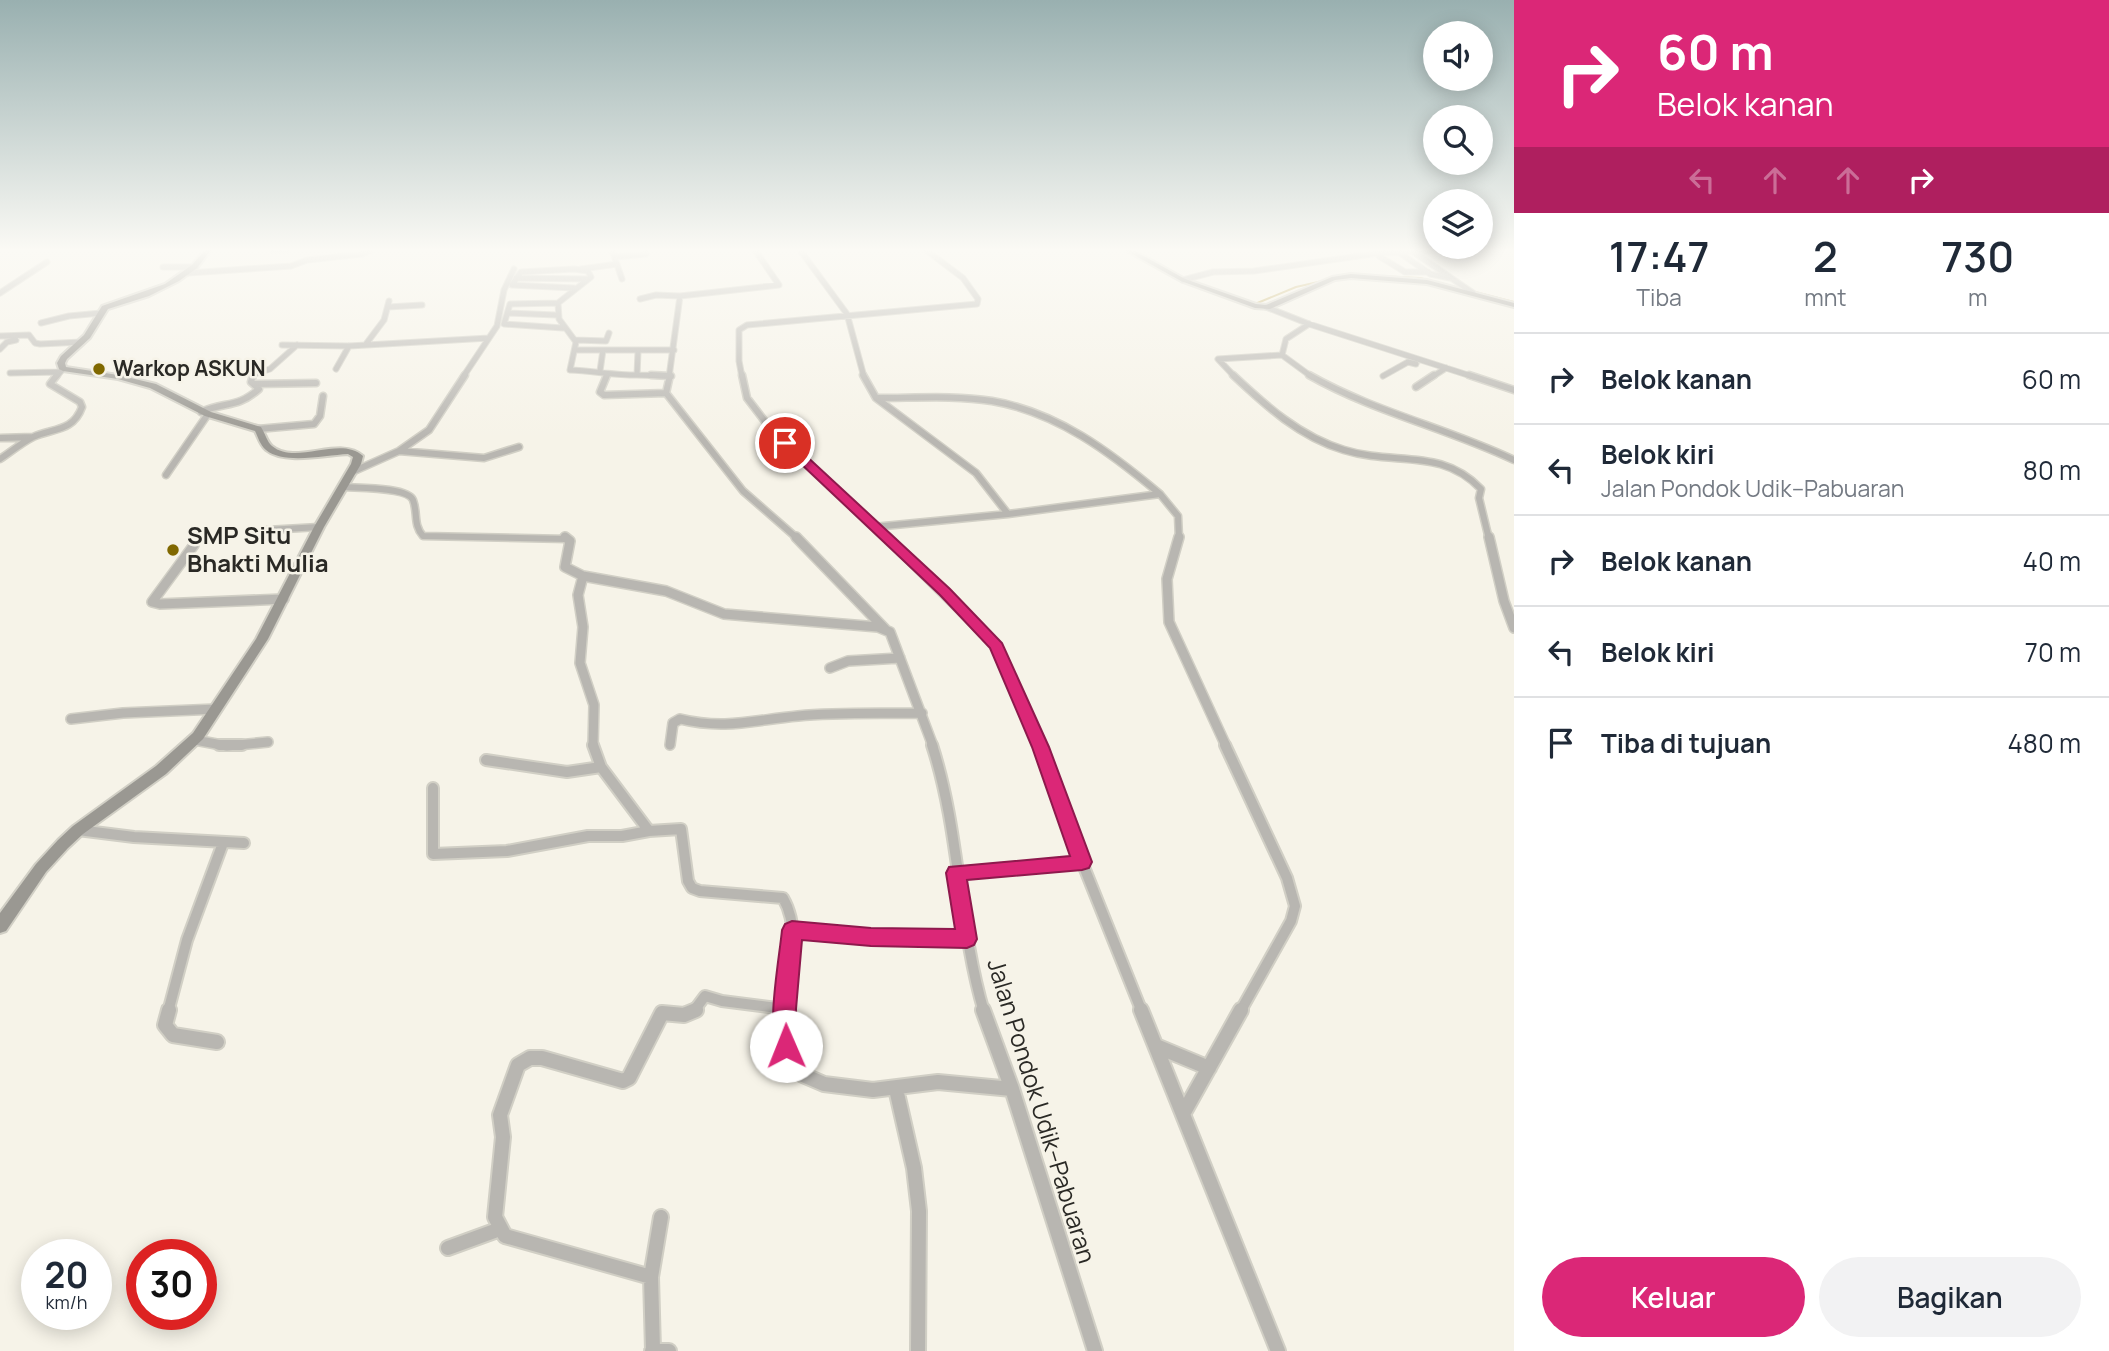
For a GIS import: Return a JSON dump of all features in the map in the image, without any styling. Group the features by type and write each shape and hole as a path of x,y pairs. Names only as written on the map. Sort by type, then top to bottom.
{"street":[{"path":"41,323 99,313"},
{"path":"0,438 34,437 70,427 79,416 80,402 50,384 64,358 99,313"},
{"path":"366,344 384,320 386,313"},
{"path":"352,472 399,451 429,430 497,326 501,313"},
{"path":"509,313 506,325 563,328"},
{"path":"510,313 556,315 563,328 574,335 576,340 577,350 570,370 600,371 607,375 671,376"},
{"path":"607,375 600,392 604,395 666,393 671,376 676,313"},
{"path":"859,313 747,325 739,330 739,361 747,398 770,428 945,592 997,646 1040,747 1082,862 1278,1351"},
{"path":"1281,313 1443,370"},
{"path":"847,314 861,371 876,398 976,473 1008,514"},
{"path":"1282,355 1282,342 1286,335 1309,324"},
{"path":"576,340 606,341 610,332"},
{"path":"0,336 27,335 37,344 78,342"},
{"path":"0,349 7,342 31,338"},
{"path":"282,345 349,346 489,338"},
{"path":"166,475 205,413 212,407 247,400 259,389 251,382 254,374 270,369 297,345"},
{"path":"336,369 349,346"},
{"path":"577,350 674,350"},
{"path":"600,371 603,350"},
{"path":"637,375 638,351"},
{"path":"1514,460 1314,380 1282,355 1218,359 1276,415 1325,443 1381,458 1430,458 1446,462 1474,479 1481,489 1479,498 1504,601 1514,628"},
{"path":"1383,376 1408,362 1514,390"},
{"path":"1416,387 1443,370"},
{"path":"10,373 56,371 118,377 153,386 205,413 258,429 314,424 320,416 323,396"},
{"path":"255,384 316,383"},
{"name":"Jalan Pondok Udik–Pabuaran","path":"666,393 743,491 807,547 895,641 945,784 967,939 983,1009 1012,1089 1095,1351"},
{"path":"876,398 968,398 1029,409 1048,416 1096,445 1160,494 1180,520 1180,531 1171,557 1165,593 1169,622 1287,878 1295,906 1292,921 1183,1114"},
{"path":"0,926 41,868 78,830 161,770 195,740 284,599 319,527 345,487 358,456 355,453 277,453 265,444 258,429"},
{"path":"0,459 34,437"},
{"path":"399,451 484,458 519,447"},
{"path":"0,453 9,453"},
{"path":"345,487 393,490 409,494 413,499 418,529 423,536 565,537 570,541 565,567 583,576 653,587 724,614 885,629"},
{"path":"874,527 1008,514 1160,494"},
{"path":"267,530 319,527"},
{"path":"194,545 152,602 160,604 284,599"},
{"path":"583,576 578,595 583,627 580,663 594,705 593,750 601,767 649,831"},
{"path":"830,668 845,661 900,658"},
{"path":"71,719 124,713 217,709"},
{"path":"670,745 673,723 680,719 701,724 739,725 797,716 922,713"},
{"path":"195,740 228,746 268,742"},
{"path":"486,760 567,772 601,767"},
{"path":"433,788 433,854 507,852 588,836 622,836 649,831 681,830 688,881 692,888 700,891 783,898 792,911 785,1009 786,1046 792,1065 802,1075 827,1086 861,1090 896,1089 935,1082 1012,1089"},
{"path":"78,830 134,837 244,844"},
{"path":"217,1042 173,1035 165,1025 187,940 223,843"},
{"path":"956,873 1082,862"},
{"path":"792,930 871,937 967,939"},
{"path":"651,1277 505,1236 500,1229 495,1217 503,1137 500,1115 521,1061 542,1058 623,1081 629,1078 662,1013 677,1016 692,1013 697,1010 705,996 722,1001 785,1009"},
{"path":"1156,1046 1209,1068"},
{"path":"896,1089 914,1168 919,1211 918,1351"},
{"path":"661,1217 651,1277 653,1351 669,1351"},
{"path":"448,1248 500,1229"}],"place":[{"name":"Warkop ASKUN","path":"99,369"},
{"name":"SMP Situ Bhakti Mulia","path":"173,550"}],"route":[{"path":"785,443 945,592 997,646 1040,747 1082,862 956,873 967,939 871,937 792,930 785,1009 786,1046"}]}
